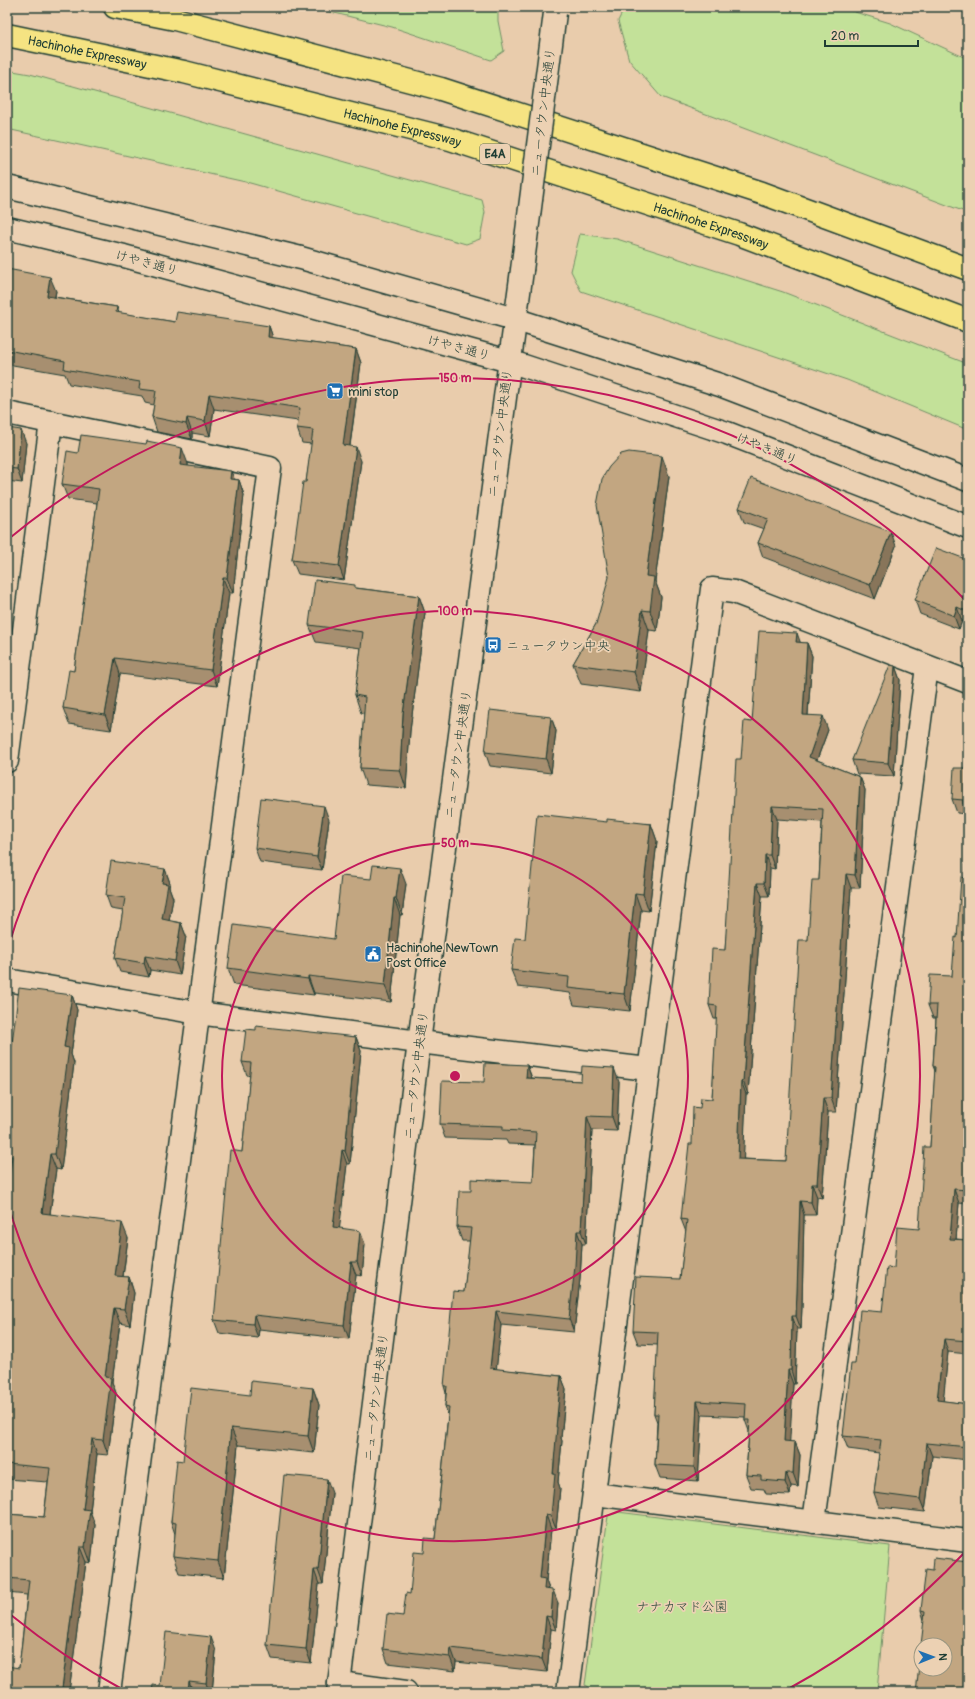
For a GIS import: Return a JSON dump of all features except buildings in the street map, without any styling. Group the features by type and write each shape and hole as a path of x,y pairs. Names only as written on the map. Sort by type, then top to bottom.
{"highway":[{"path":"115,7 175,19 441,89 762,193 968,269"},
{"name":"Hachinohe Expressway","path":"7,35 184,72 450,139 739,234 968,321"}],"street":[{"name":"ニュータウン中央通り","path":"338,1687 419,1042 514,319 522,270 555,10"},
{"path":"7,187 301,258 514,319 720,385 968,480"},
{"name":"けやき通り","path":"7,228 124,256 509,361 727,433 968,527"},
{"path":"7,413 270,468 109,1692"},
{"path":"7,762 51,422"},
{"path":"568,1692 648,1069 712,589 734,592 968,682"},
{"path":"814,1522 927,667"},
{"path":"7,980 198,1013 419,1042 648,1069"},
{"path":"594,1494 968,1541"},
{"path":"338,1687 406,1692"}],"green space":[{"path":"310,7 498,7 498,21 504,51 491,60 392,27"},
{"path":"625,7 839,7 890,23 968,59 968,213 661,97 629,60 618,21"},
{"path":"7,70 30,74 482,200 485,212 480,239 466,244 250,183 7,129"},
{"path":"580,234 617,239 783,292 968,364 968,430 847,380 581,291 571,271"},
{"name":"ナナカマド公園","path":"618,1512 890,1546 877,1692 594,1692 585,1685 608,1516"}],"place":[{"name":"mini stop","path":"335,391"},
{"name":"ニュータウン中央","path":"493,645"},
{"name":"Hachinohe NewTown Post Office","path":"373,954"}]}
